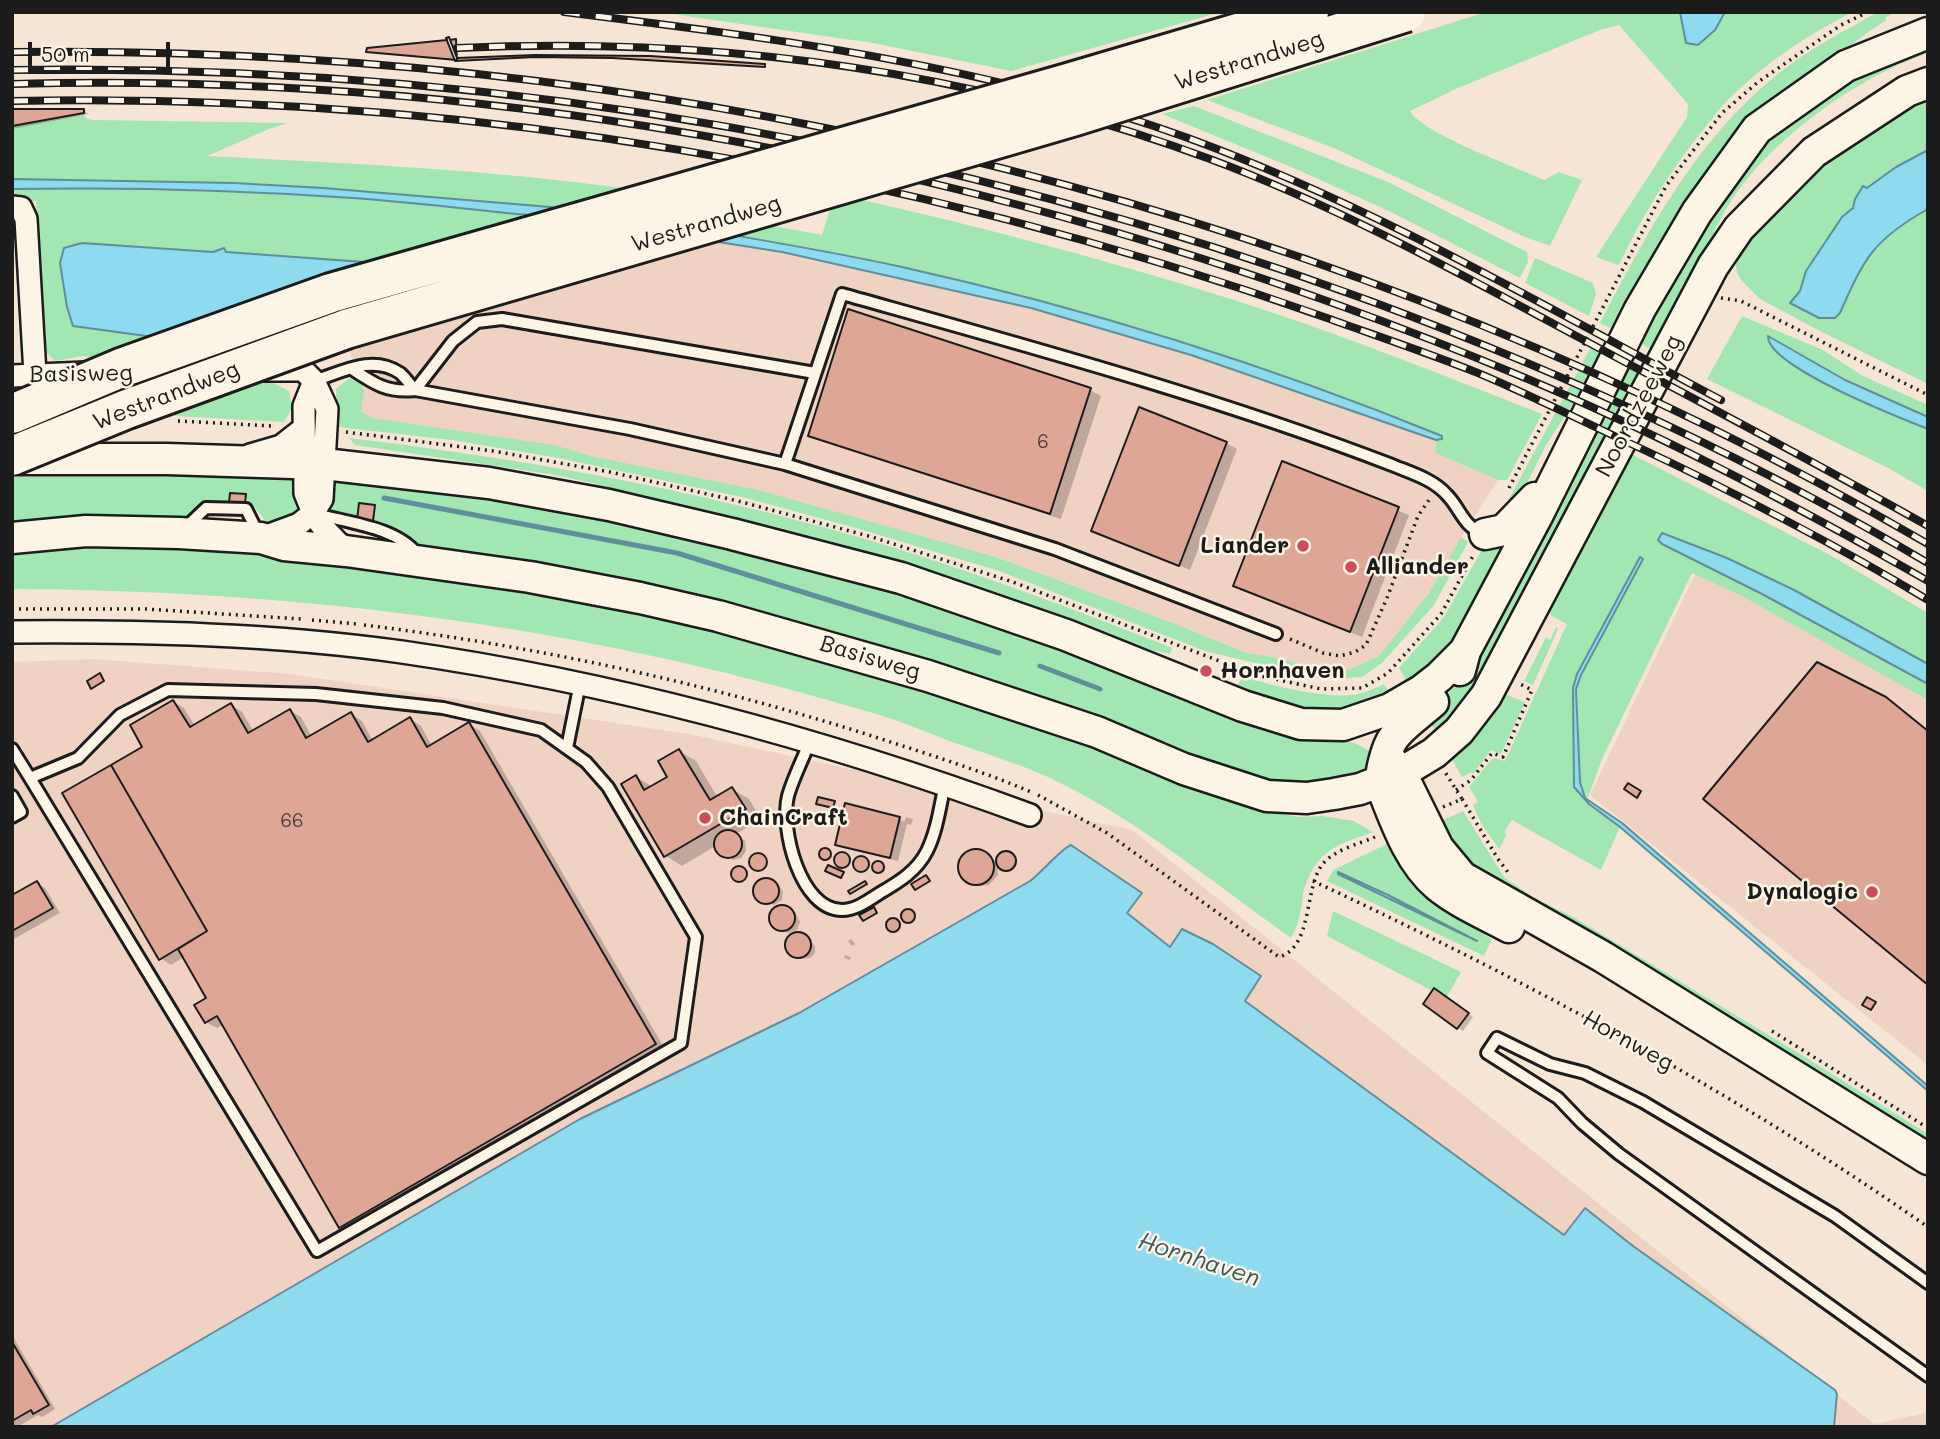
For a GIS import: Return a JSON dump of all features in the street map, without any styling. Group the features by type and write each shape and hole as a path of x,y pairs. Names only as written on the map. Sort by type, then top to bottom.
{"highway":[{"name":"Westrandweg","path":"12,414 121,368 331,293 1028,95 1309,12"},
{"name":"Westrandweg","path":"12,458 127,409 346,329 1075,116 1406,12"}],"main road":[{"name":"Noordzeeweg","path":"1388,769 1396,733 1457,678 1465,651 1554,482 1640,309 1697,212 1757,129 1846,66 1928,33"},
{"name":"Noordzeeweg","path":"1388,769 1434,753 1459,731 1486,696 1713,267 1739,228 1814,152 1907,92 1928,83"},
{"path":"12,458 314,464 489,483 609,505 901,578 1066,635 1243,706 1301,724 1353,723 1388,769 1446,861 1462,877 1603,957 1928,1159"},
{"path":"1485,534 1504,530 1554,482"},
{"name":"Basisweg","path":"12,538 86,531 261,538 284,545 530,577 718,616 815,642 998,698 1097,732 1184,769 1267,796 1307,798 1334,794 1388,769"},
{"name":"Noordzeeweg","path":"1353,723 1390,709 1421,691 1465,651"},
{"name":"Hornweg","path":"1388,769 1395,821 1414,858 1436,885 1456,899 1581,965 1928,1172"},
{"path":"1334,794 1395,821"}],"street":[{"path":"12,207 21,208 26,219 35,374"},
{"name":"Basisweg","path":"12,376 303,370 314,381"},
{"path":"314,381 304,406 304,428 322,499 313,513 346,551"},
{"path":"314,381 327,409 314,464"},
{"path":"230,461 281,446 304,428"},
{"name":"Basisweg","path":"261,538 299,524 313,513"},
{"path":"12,632 85,631 257,639 400,652 580,683 682,706 810,741 945,784 1030,815"}],"lane":[{"path":"785,464 842,294 1093,364 1263,418 1422,477 1449,496 1466,522 1485,534"},
{"path":"415,390 453,341 477,322 502,319 815,373"},
{"path":"314,381 360,364 374,363 400,373 415,390"},
{"path":"352,369 372,383 397,392 415,390 630,429 785,464 1055,549 1276,634"},
{"path":"313,513 384,532 410,544 422,561"},
{"path":"566,748 580,683"},
{"path":"12,749 317,1251 681,1043 696,937 608,787 586,762 541,730 443,708 316,694 168,690 120,715 78,758 30,778"},
{"path":"810,741 788,796 789,827 795,859 804,883 817,901 832,909 857,906 911,873 928,850 945,784"},
{"path":"12,796 21,812 12,817"},
{"path":"1928,1283 1835,1216 1643,1102 1585,1073 1550,1064 1497,1038 1487,1053 1558,1098 1582,1123 1619,1154 1928,1376"}],"path":[{"path":"1508,490 1612,291"},
{"path":"1699,293 1741,301 1928,395"},
{"path":"1276,634 1323,653 1340,656 1355,652 1366,645 1418,516 1438,487"},
{"path":"1388,673 1441,614 1485,534"},
{"path":"1199,664 1203,655"},
{"path":"1456,790 1471,780 1492,753 1503,757 1532,690 1513,681"},
{"path":"1462,799 1498,859 1514,879"},
{"name":"Hornweg","path":"1313,881 1465,954 1626,1040 1824,1158 1928,1227"},
{"path":"1769,1029 1928,1128"}],"shaded area":[{"path":"642,230 782,252 1031,308 1191,355 1436,440 1435,453 1498,480 1429,593 1379,656 1336,672 1247,653 996,557 759,490 591,456 555,445 373,418 361,413 364,392 347,344"},
{"path":"1701,562 1928,665 1928,1065 1590,795"},
{"path":"94,659 290,674 689,734 1132,830 1874,1424 1927,1413 1928,1427 12,1427 12,662"}],"green space":[{"path":"658,12 1221,12 1011,71 873,43"},
{"path":"1486,12 1680,12 1686,43 1715,30 1725,12 1853,12 1786,52 1755,75 1724,104 1668,178 1619,265 1596,257 1687,117 1688,104 1619,25 1600,30 1458,88 1410,111 1432,130 1451,140 1544,180 1559,172 1582,180 1550,246 1525,237 1336,149 1207,100"},
{"path":"1878,12 1897,12 1886,17 1886,20 1815,71 1616,331 1600,323 1676,188 1723,127 1749,99 1790,64"},
{"path":"1928,39 1928,53 1873,77 1846,94 1794,131 1771,153 1726,209 1656,352 1634,340 1708,217 1753,158 1777,132 1832,88"},
{"path":"1928,99 1928,384 1760,299 1737,273 1735,259 1776,210 1821,167 1872,130"},
{"path":"1194,106 1388,182 1527,252 1528,262 1520,278 1391,212 1296,169 1162,114"},
{"path":"84,115 93,120 288,123 207,156 473,172 578,182 631,189 631,199 822,235 835,194 1036,242 1234,300 1350,340 1542,414 1507,480 1498,480 1435,453 1436,440 1440,440 1341,396 1179,342 1022,296 900,267 642,219 287,362 103,359 83,356 55,361 46,352 42,330 36,201 12,201 12,189 219,192 562,208 234,183 12,179 12,126","holes":["224,251 227,347 73,326 213,252"]},
{"path":"1535,258 1593,283 1596,294 1589,316 1525,283"},
{"path":"1742,316 1823,350 1863,376 1928,405 1928,417 1845,380 1768,337 1774,349 1811,376 1865,403 1928,429 1928,491 1890,469 1707,379"},
{"path":"1592,345 1606,352 1546,445 1513,511 1497,521"},
{"path":"1631,362 1646,369 1485,679 1437,734 1425,714 1459,682 1486,645"},
{"path":"357,372 364,392 361,412 373,418 555,445 591,456 759,490 996,557 1247,653 1336,672 1379,656 1429,593 1461,537 1468,542 1434,605 1382,663 1362,677 1318,678 1205,651 999,571 746,498 559,458 452,440 338,427 336,389"},
{"path":"273,383 289,391 292,408 284,422 140,414 12,415 12,388"},
{"path":"349,438 574,471 685,493 796,520 986,578 1172,648 1170,654 1127,645 643,501 593,483 355,445"},
{"path":"1629,453 1828,554 1928,613 1928,664 1794,590 1727,558 1662,533 1660,543 1762,594 1928,684 1928,700 1742,596 1692,573 1602,759 1587,800 1580,782 1577,684 1643,559 1575,681 1574,780 1589,804 1620,827 1601,870 1512,820 1505,830 1506,836 1499,849 1481,823 1473,805 1478,802 1469,787 1493,758 1505,761 1567,624 1550,615 1558,585"},
{"path":"298,472 294,493 302,514 282,522 266,521 246,498 246,494 230,493 229,501 204,501 189,517 73,515 12,524 12,477"},
{"path":"333,475 592,516 677,534 808,568 1020,635 1265,729 1346,740 1371,752 1374,767 1363,774 1323,781 1302,783 1263,779 1106,719 806,626 424,546 373,521 374,505 359,503 357,520 327,510"},
{"path":"1505,544 1453,642 1440,658 1408,684 1399,668 1444,617 1483,548"},
{"path":"93,546 320,559 459,578 720,627 893,676 1055,732 1256,809 1299,817 1322,816 1354,821 1373,832 1334,848 1313,868 1291,938 1149,835 1060,783 895,720 824,699 725,672 624,650 422,616 217,596 12,589 12,549"},
{"path":"1556,627 1558,629 1533,685 1524,681 1546,637 1550,640"},
{"path":"1243,676 1284,688 1332,695 1358,694 1384,684 1391,694 1347,708 1302,712 1271,705 1237,686"},
{"path":"1507,695 1525,702 1501,754 1491,750 1473,774 1471,772 1462,777 1450,756"},
{"path":"1463,811 1504,877 1928,1134 1928,1155 1488,878 1461,853 1439,822"},
{"path":"1389,843 1413,881 1429,898 1488,930 1486,936 1492,939 1484,956 1327,881 1333,870","holes":["1338,872 1475,939 1338,874"]},
{"path":"1333,911 1461,972 1446,998 1327,936"}],"water":[{"path":"1680,12 1725,12 1715,30 1698,45 1686,43"},
{"path":"1928,150 1928,209 1895,230 1873,252 1856,278 1840,313 1835,318 1819,318 1790,303 1800,291 1806,271 1842,217 1853,208 1863,186 1867,188 1896,167"},
{"path":"12,179 234,183 562,208 560,218 379,200 268,193 12,189"},
{"path":"642,219 870,260 1040,301 1176,340 1310,385 1442,436 1442,439 1436,440 1191,355 1031,308 782,252 642,230"},
{"path":"82,243 213,252 224,248 226,252 461,269 246,352 238,346 227,347 73,326 60,263 64,248"},
{"path":"1768,336 1845,380 1928,417 1928,429 1865,403 1811,376 1773,348"},
{"path":"1662,533 1727,558 1794,590 1928,664 1928,684 1762,594 1662,544 1658,540"},
{"path":"1640,557 1643,559 1576,689 1580,782 1585,798 1622,823 1928,1086 1928,1091 1620,827 1589,804 1574,787 1573,688 1577,674"},
{"path":"1071,845 1142,893 1127,913 1170,947 1182,929 1213,944 1261,976 1245,1001 1564,1235 1585,1208 1633,1246 1835,1390 1837,1394 1834,1427 51,1427 580,1119 799,1013 1030,881"},
{"path":"1338,874 1388,895 1477,941"}],"building":[{"path":"449,37 457,58 535,55 650,56 765,64 765,67 612,58 535,57 455,61 446,38"},
{"path":"449,37 450,40 456,39 457,60 366,52 367,48 447,40"},
{"path":"12,109 84,109 84,113 12,126"},
{"path":"848,309 1091,388 1050,514 808,436"},
{"path":"1139,407 1227,442 1179,566 1091,531"},
{"path":"1282,461 1399,507 1350,632 1233,586"},
{"path":"230,493 246,494 245,504 229,503"},
{"path":"359,503 375,505 373,521 357,520"},
{"name":"Dynalogic","path":"1817,662 1886,697 1928,731 1928,985 1703,799"},
{"path":"100,673 104,681 91,689 87,681"},
{"path":"173,700 190,727 231,703 248,733 290,709 306,738 351,712 368,742 410,717 427,747 469,722 656,1044 339,1228 217,1016 205,1023 194,1005 206,998 178,949 207,931 111,765 142,747 130,725"},
{"path":"679,749 710,800 732,787 746,809 664,857 621,784 636,775 644,790 667,777 658,761"},
{"path":"111,765 207,931 159,960 62,793"},
{"path":"1628,783 1641,791 1637,798 1624,789"},
{"path":"818,797 835,801 833,808 816,804"},
{"path":"845,803 900,817 890,858 835,845"},
{"path":"728,830 738,834 742,844 738,854 728,858 718,854 714,844 718,834"},
{"path":"825,848 831,854 825,860 819,854"},
{"path":"976,849 989,854 994,867 989,880 976,885 963,880 958,867 963,854"},
{"path":"1006,851 1013,854 1016,861 1013,868 1006,871 999,868 996,861 999,854"},
{"path":"839,852 845,852 850,860 848,866 839,868 834,863 834,857"},
{"path":"758,853 764,856 767,862 764,868 758,871 752,868 749,862 752,856"},
{"path":"861,856 867,858 867,870 861,872 855,870 853,864 855,858"},
{"path":"878,861 884,867 878,873 872,867"},
{"path":"828,865 844,872 841,878 825,871"},
{"path":"736,866 742,866 747,874 745,880 736,882 731,877 731,871"},
{"path":"926,875 930,881 915,890 911,884"},
{"path":"766,878 775,882 779,891 775,900 766,904 757,900 753,891 757,882"},
{"path":"37,881 53,908 12,931 12,895"},
{"path":"865,881 867,884 850,894 848,891"},
{"path":"782,905 791,909 795,918 791,927 782,931 773,927 769,918 773,909"},
{"path":"874,907 877,913 863,921 859,915"},
{"path":"908,909 913,911 913,921 908,923 903,921 901,916 903,911"},
{"path":"893,918 898,920 898,930 893,932 888,930 886,925 888,920"},
{"path":"798,932 807,936 811,945 807,954 798,958 789,954 785,945 789,936"},
{"path":"1434,988 1469,1013 1457,1029 1423,1004"},
{"path":"1867,997 1876,1002 1871,1010 1862,1005"},
{"path":"12,1342 49,1405 33,1414 31,1410 12,1421"}],"waterway":[{"path":"384,498 677,553 999,653"},
{"path":"1040,666 1100,689"}],"railway":[{"path":"564,12 722,32 879,57 1035,91 1188,138 1257,165 1392,226 1721,400"},
{"path":"457,48 649,48 745,54 839,65 933,81 1026,102 1118,128 1258,178 1398,242 1928,526"},
{"path":"12,52 263,57 513,78 760,115 1004,169 1243,238 1478,324 1706,426 1928,544"},
{"path":"12,70 187,71 361,81 533,98 703,123 873,156 1041,196 1207,245 1373,302 1516,358 1725,453 1794,488 1928,563"},
{"path":"12,84 206,84 399,96 592,118 783,151 972,193 1159,245 1343,307 1523,377 1575,399 1728,473 1928,581"},
{"path":"12,101 180,102 347,110 514,126 679,150 844,181 1006,220 1168,265 1327,318 1478,373 1740,497 1816,536 1928,600"}],"place":[{"name":"Liander","path":"1303,546"},
{"name":"Alliander","path":"1351,567"},
{"name":"Hornhaven","path":"1206,671"},
{"name":"ChainCraft","path":"705,818"},
{"name":"Dynalogic","path":"1872,892"}]}
